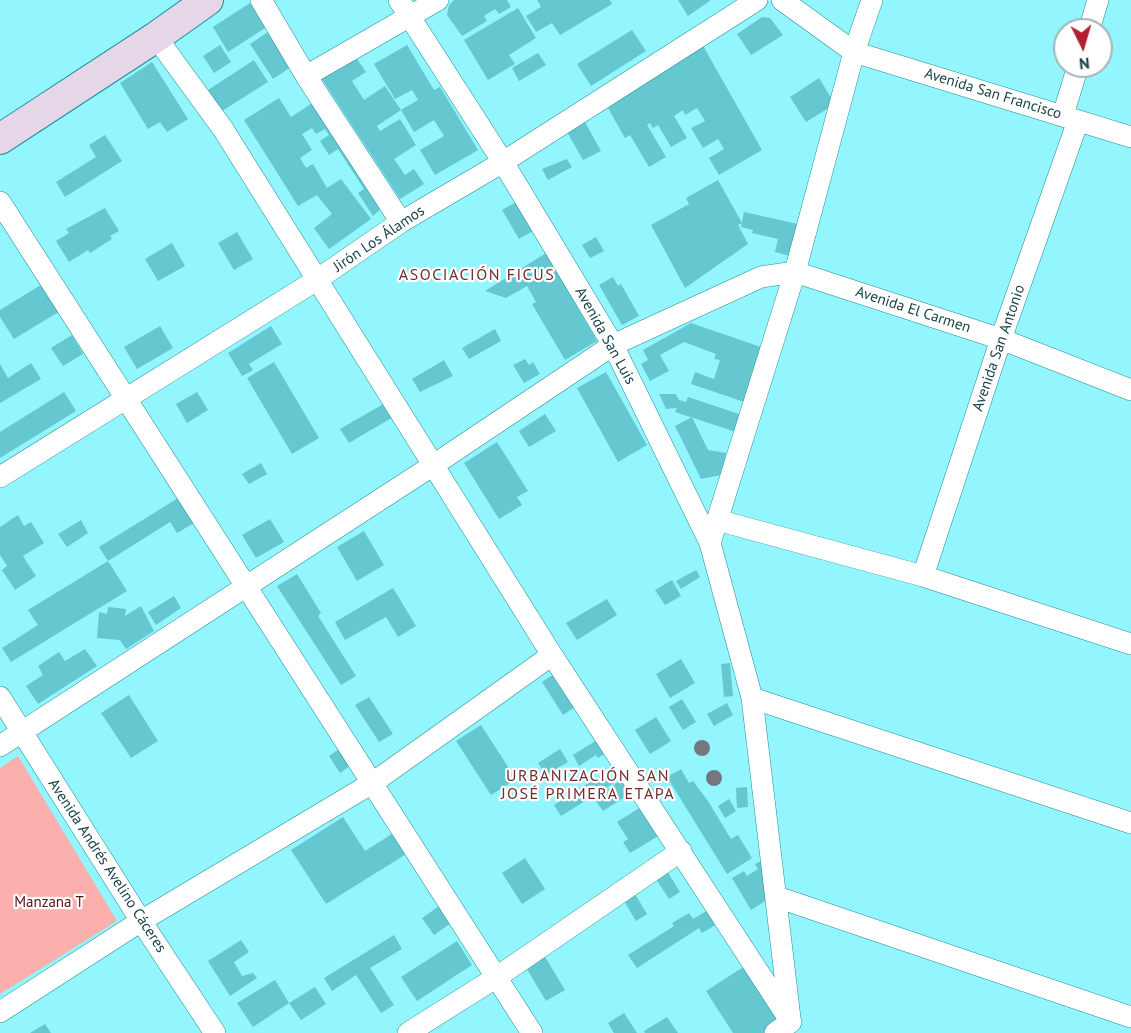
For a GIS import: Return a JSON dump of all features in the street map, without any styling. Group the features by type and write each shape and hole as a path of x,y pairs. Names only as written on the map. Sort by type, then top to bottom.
{"street":[{"path":"0,139 156,38 208,0"},
{"path":"261,0 306,76 401,222"},
{"path":"306,76 405,8 438,0"},
{"name":"Jirón Los Álamos","path":"0,477 315,281 401,222 503,162 757,0"},
{"name":"Avenida San Francisco","path":"782,0 854,52 1131,137"},
{"path":"710,543 795,272 854,52 872,0"},
{"path":"1093,18 1098,0"},
{"name":"Avenida San Luis","path":"405,8 503,162 613,345 710,543 752,698 777,897 787,1029"},
{"path":"156,38 223,129 315,281 432,466 552,655 681,851 787,1029"},
{"name":"Avenida San Antonio","path":"923,576 1001,339 1070,118 1076,78"},
{"path":"0,202 244,587 374,782 532,1033"},
{"path":"0,746 432,466 613,345 761,277 795,272"},
{"name":"Avenida El Carmen","path":"795,272 1001,339 1131,390"},
{"path":"717,520 923,576 1131,644"},
{"path":"0,1012 141,921 374,782 552,655"},
{"name":"Avenida Andrés Avelino Cáceres","path":"0,697 141,921 215,1033"},
{"path":"752,698 1131,823"},
{"path":"408,1033 497,977 681,851"},
{"path":"777,897 1131,1019 1128,1033"}],"green space":[{"name":"Manzana T","path":"18,756 117,921 0,994 0,768"}],"building":[{"path":"454,0 507,0 511,7 499,14 495,9 484,16 487,21 462,36 447,15 449,5"},
{"path":"537,0 610,0 612,4 560,35 552,23 536,32 526,16 541,7"},
{"path":"678,0 711,0 688,16"},
{"path":"250,3 265,28 228,52 213,27"},
{"path":"518,8 536,38 509,55 515,64 488,80 464,40"},
{"path":"762,17 770,18 783,35 751,55 737,34"},
{"path":"271,30 294,65 273,79 250,44"},
{"path":"632,30 646,51 591,86 577,64"},
{"path":"702,44 762,150 719,175 709,158 724,149 718,139 703,148 691,128 705,121 697,108 685,115 683,110 674,116 687,138 671,147 658,125 653,128 650,123 647,125 666,157 649,167 630,135 625,138 608,108"},
{"path":"220,45 231,62 214,73 203,56"},
{"path":"407,45 434,90 440,87 478,150 435,175 420,150 444,136 434,120 414,132 401,110 418,100 412,90 395,99 374,64"},
{"path":"538,53 546,65 519,81 512,68"},
{"path":"363,55 357,59 366,72 352,81 364,100 385,86 401,110 377,126 380,131 400,119 416,145 394,159 405,175 414,169 424,184 400,199 318,73"},
{"path":"254,60 268,82 222,111 208,90"},
{"path":"152,62 188,119 167,132 160,122 148,129 120,83"},
{"path":"819,78 835,104 806,122 790,97"},
{"path":"279,98 291,117 317,100 386,204 373,216 358,193 364,189 338,149 329,155 320,141 329,135 325,129 316,134 312,128 302,134 312,150 300,158 306,168 313,164 327,188 341,179 371,219 329,249 314,228 332,214 317,195 298,206 244,120"},
{"path":"585,122 601,151 583,160 567,132"},
{"path":"105,135 122,161 65,197 56,182 96,157 89,145"},
{"path":"567,159 572,167 548,180 542,169"},
{"path":"718,180 742,223 738,225 748,244 685,288 651,225 689,204 686,198"},
{"path":"518,201 535,230 519,239 502,210"},
{"path":"105,208 119,231 110,236 112,239 90,253 88,250 69,262 56,241 69,233 66,229"},
{"path":"744,212 798,224 790,256 775,252 778,239 752,233 753,230 741,227"},
{"path":"237,232 253,259 234,270 218,243"},
{"path":"596,237 604,251 590,258 582,245"},
{"path":"172,243 185,266 158,281 145,259"},
{"path":"546,253 597,341 565,360 532,304 536,302 527,286 506,298 485,291"},
{"path":"613,277 618,286 621,284 639,316 622,325 599,285"},
{"path":"49,280 65,308 14,339 0,317 0,310"},
{"path":"691,323 761,347 747,403 691,384 695,372 714,379 720,360 714,359 716,354 684,342 660,355 669,371 650,381 641,364 648,360 643,350"},
{"path":"160,326 173,348 137,369 124,347"},
{"path":"271,326 282,344 249,364 253,370 242,376 228,353"},
{"path":"495,329 501,341 469,359 462,348"},
{"path":"72,335 83,354 63,366 51,348"},
{"path":"525,359 529,365 533,362 540,374 524,383 513,365"},
{"path":"444,360 453,376 420,392 412,379"},
{"path":"274,362 319,438 292,454 247,378"},
{"path":"31,363 41,379 0,403 0,364 8,378"},
{"path":"606,372 647,445 618,462 577,388"},
{"path":"64,392 76,411 0,458 0,432"},
{"path":"197,392 208,410 187,423 176,404"},
{"path":"659,394 676,394 679,400 686,402 688,397 742,415 736,432 675,412 677,408 666,409"},
{"path":"385,403 393,417 349,443 340,429"},
{"path":"545,414 556,431 529,447 519,431"},
{"path":"692,417 708,450 726,453 721,475 701,479 675,426"},
{"path":"497,442 528,491 517,497 522,505 499,519 464,463"},
{"path":"261,463 267,474 249,484 242,474"},
{"path":"178,498 194,523 177,533 170,522 108,561 99,547"},
{"path":"18,515 24,526 31,522 44,543 23,556 36,576 15,590 2,570 7,566 0,555 0,527"},
{"path":"270,519 284,542 256,558 242,535"},
{"path":"81,520 88,533 67,547 58,534"},
{"path":"364,531 384,565 357,581 337,547"},
{"path":"108,561 127,591 11,662 2,648 38,625 28,610"},
{"path":"696,570 700,577 681,589 676,581"},
{"path":"297,574 321,613 318,616 356,676 341,685 277,586"},
{"path":"672,580 681,596 665,605 655,590"},
{"path":"393,588 416,626 398,637 386,617 345,640 335,622"},
{"path":"174,596 181,608 156,625 148,612"},
{"path":"607,599 617,615 577,640 566,623"},
{"path":"141,606 154,631 126,649 120,640 97,638 99,612 107,614 108,607 126,609 125,616"},
{"path":"85,649 97,666 38,704 26,686 43,675 38,666 59,652 65,661"},
{"path":"681,659 695,683 670,698 656,674"},
{"path":"730,663 733,696 724,697 721,664"},
{"path":"557,672 578,705 563,715 542,682"},
{"path":"129,695 158,741 131,758 101,713"},
{"path":"369,697 393,734 379,742 355,705"},
{"path":"682,699 696,722 683,730 669,707"},
{"path":"727,703 733,715 714,726 707,714"},
{"path":"656,717 671,741 650,754 635,730"},
{"path":"481,725 516,779 491,795 456,741"},
{"path":"600,738 608,751 598,758 596,755 579,766 573,755"},
{"path":"339,749 350,766 340,773 329,756"},
{"path":"560,749 568,762 546,775 538,763"},
{"path":"681,769 689,783 693,781 708,801 731,839 738,835 752,858 727,874 667,777"},
{"path":"606,772 614,783 561,816 554,805"},
{"path":"624,778 633,792 603,811 594,798"},
{"path":"747,787 748,807 737,808 736,788"},
{"path":"729,799 736,811 725,818 718,806"},
{"path":"641,807 660,835 630,853 623,842 628,839 617,822"},
{"path":"343,817 365,851 395,832 408,853 326,904 291,850"},
{"path":"525,858 545,889 522,904 502,873"},
{"path":"763,860 767,900 751,910 732,878 744,871 747,876 758,869 755,864"},
{"path":"667,871 680,892 669,899 656,879"},
{"path":"635,894 647,914 636,921 624,901"},
{"path":"442,904 454,921 434,935 422,918"},
{"path":"708,910 717,924 702,933 699,928 637,968 628,955 674,926 672,923 689,913 693,919"},
{"path":"394,935 402,949 370,968 394,1005 381,1013 356,975 332,991 324,978"},
{"path":"241,940 249,952 234,962 242,976 253,973 257,978 230,996 208,961"},
{"path":"457,941 472,965 417,1001 401,977"},
{"path":"544,955 565,990 546,1001 525,966"},
{"path":"745,966 781,1022 765,1033 733,1033 706,991"},
{"path":"275,980 289,1003 253,1027 237,1003"},
{"path":"315,987 326,1004 301,1020 289,1003"},
{"path":"624,1013 637,1033 614,1033 608,1023"},
{"path":"667,1017 678,1033 645,1033 644,1031"},
{"path":"45,1024 51,1033 30,1033"}],"district":[{"name":"ASOCIACIÓN FICUS","path":"477,275"},
{"name":"URBANIZACIÓN SAN JOSÉ PRIMERA ETAPA","path":"588,785"}]}
